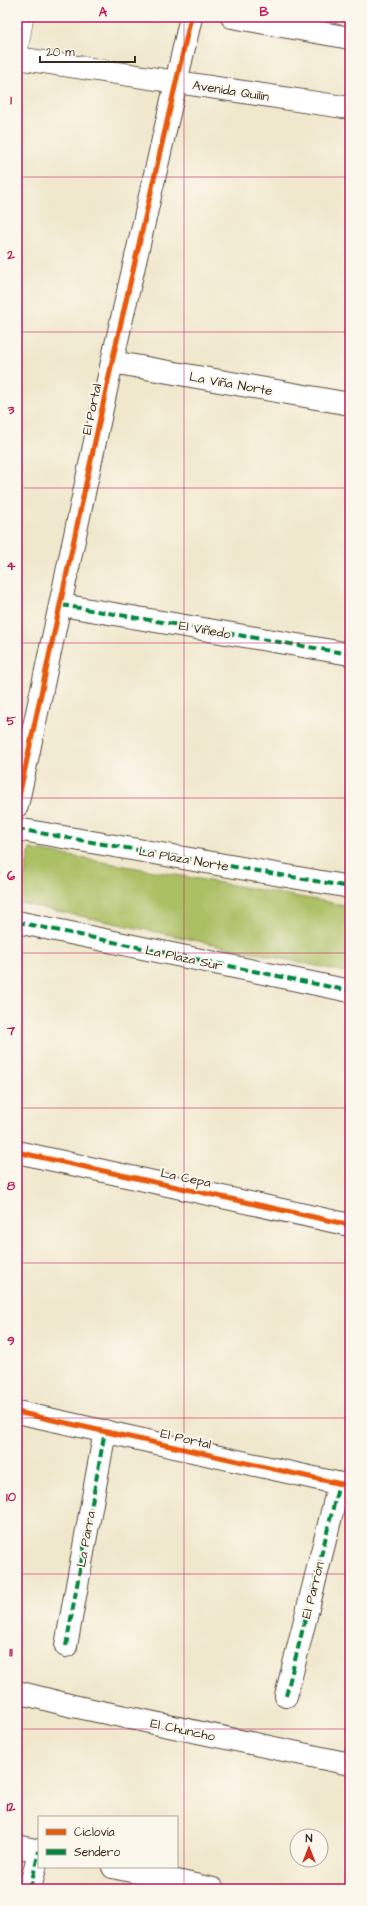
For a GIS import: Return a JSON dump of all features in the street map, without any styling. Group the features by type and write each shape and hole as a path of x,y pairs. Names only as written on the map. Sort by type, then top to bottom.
{"street":[{"name":"El Portal","path":"17,806 112,362 191,17"},
{"path":"232,17 350,38"},
{"name":"Avenida Quilín","path":"17,58 350,108"},
{"name":"La Viña Norte","path":"112,362 350,404"},
{"name":"El Viñedo","path":"61,605 350,654"},
{"name":"La Plaza Norte","path":"17,829 350,888"},
{"name":"La Plaza Sur","path":"17,922 350,991"},
{"name":"La Cepa","path":"17,1152 350,1225"},
{"name":"El Portal","path":"17,1412 344,1485"},
{"name":"La Parra","path":"66,1646 105,1431"},
{"name":"El Parrón","path":"286,1696 344,1485"},
{"name":"El Chuncho","path":"17,1692 73,1706 350,1764"},
{"path":"17,1846 38,1851"},
{"path":"30,1889 38,1855"},
{"path":"117,1868 213,1889"}],"lane":[{"path":"17,58 25,17"}],"green space":[{"path":"30,849 350,906 350,973 19,903"}],"marked path":[{"path":"61,605 350,654"},
{"path":"17,829 350,887"},
{"path":"17,922 350,991"},
{"path":"66,1646 105,1431"},
{"path":"286,1696 339,1484"},
{"path":"30,1889 38,1855"}],"cycle path":[{"path":"17,806 112,362 191,17"},
{"path":"17,1152 350,1225"},
{"path":"17,1412 350,1486"}]}
